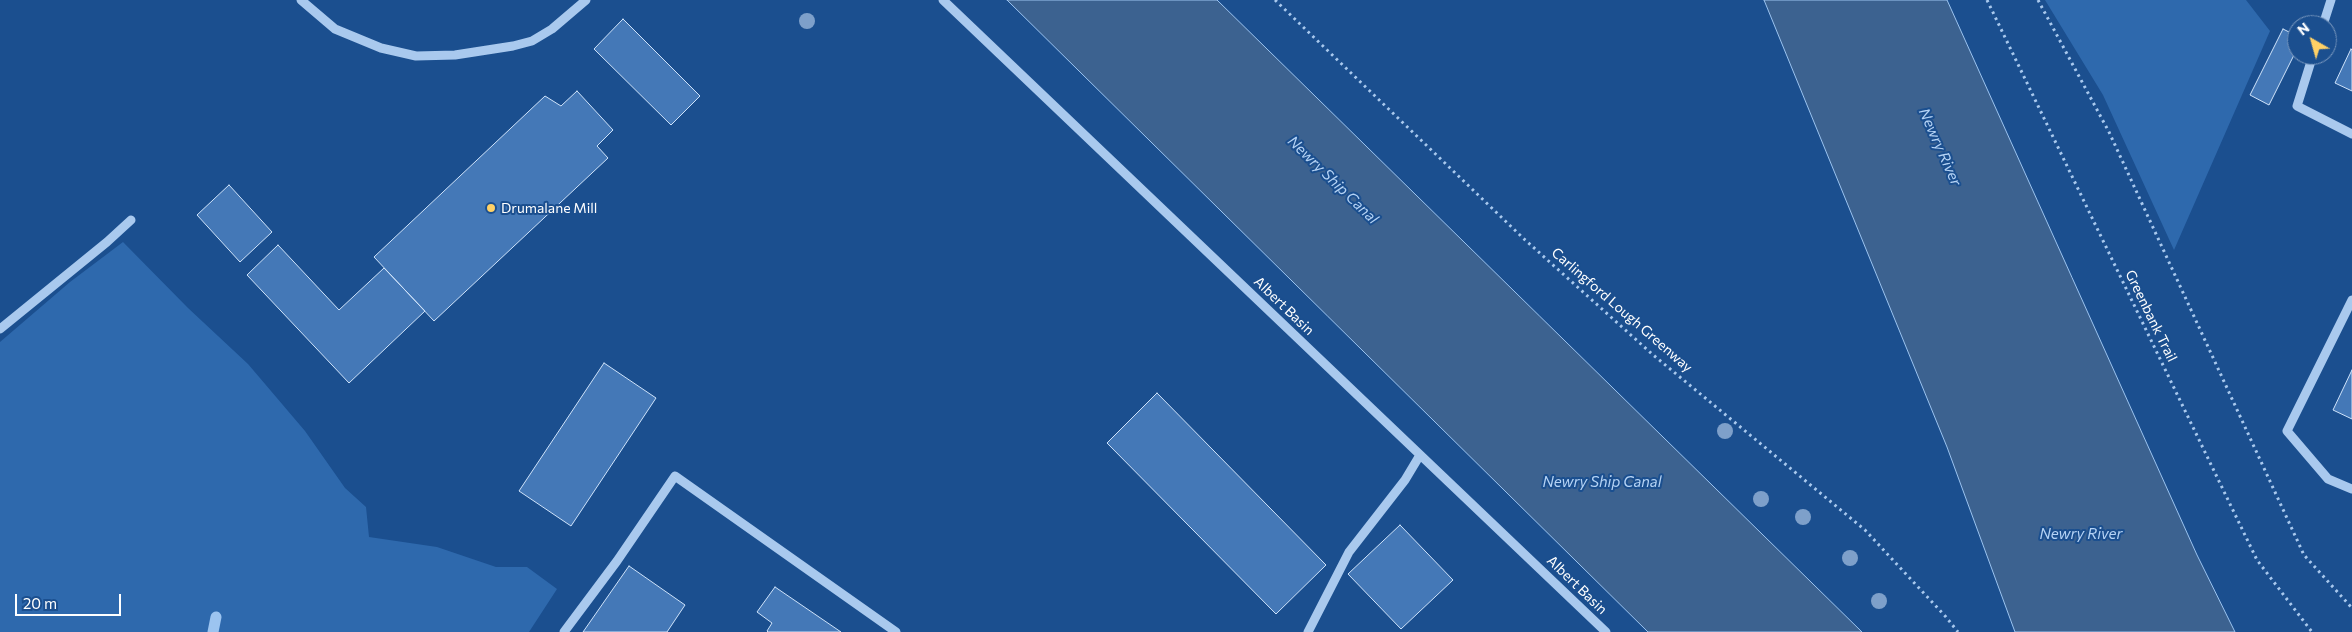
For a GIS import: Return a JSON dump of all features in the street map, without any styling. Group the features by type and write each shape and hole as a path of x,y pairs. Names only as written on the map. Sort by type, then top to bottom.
{"street":[{"path":"301,0 335,29 381,48 416,56 455,55 513,46 532,41 552,29 586,0"},
{"name":"Albert Basin","path":"943,0 1606,632"},
{"path":"2326,15 2331,0"},
{"path":"2310,65 2297,106 2352,134"},
{"path":"0,329 107,242 131,220"},
{"path":"2352,300 2287,431 2328,478 2352,488"},
{"path":"1308,632 1348,552 1405,480 1420,455"},
{"path":"564,632 617,561 675,476 896,632"}],"path":[{"name":"Carlingford Lough Greenway","path":"1275,0 1537,251 1652,354 1865,530 1940,610 1958,632"},
{"name":"Greenbank Trail","path":"1987,0 2257,560 2312,632"},
{"path":"2038,0 2109,132 2304,555 2352,608"}],"shaded area":[{"path":"2045,0 2246,0 2270,31 2174,250 2103,95"},
{"path":"123,242 188,308 248,364 305,431 345,488 366,507 369,537 437,547 496,567 527,567 557,589 529,632 0,632 0,342 70,282"}],"water":[{"name":"Newry Ship Canal","path":"1007,0 1217,0 1862,632 1648,632"},
{"name":"Newry River","path":"1764,0 1947,0 2197,555 2235,632 2015,632 1947,447"}],"building":[{"path":"623,19 700,96 671,125 594,49"},
{"path":"2283,29 2287,31 2287,65 2289,65 2269,105 2250,95"},
{"path":"2352,50 2352,91 2335,83"},
{"name":"Drumalane Mill","path":"577,91 613,130 597,146 608,158 434,321 374,257 545,96 561,106"},
{"path":"229,185 272,232 240,262 197,215"},
{"path":"278,245 339,310 384,268 425,311 349,383 247,275"},
{"path":"604,363 656,398 571,526 519,491"},
{"path":"2352,370 2352,419 2333,410"},
{"path":"1157,393 1326,565 1276,614 1107,443"},
{"path":"1400,525 1453,580 1401,629 1348,574"},
{"path":"629,566 685,605 667,632 583,632"},
{"path":"775,587 841,632 768,632 772,623 757,612"}],"waterway":[{"path":"213,632 216,617"}],"place":[{"name":"Drumalane Mill","path":"491,208"}]}
